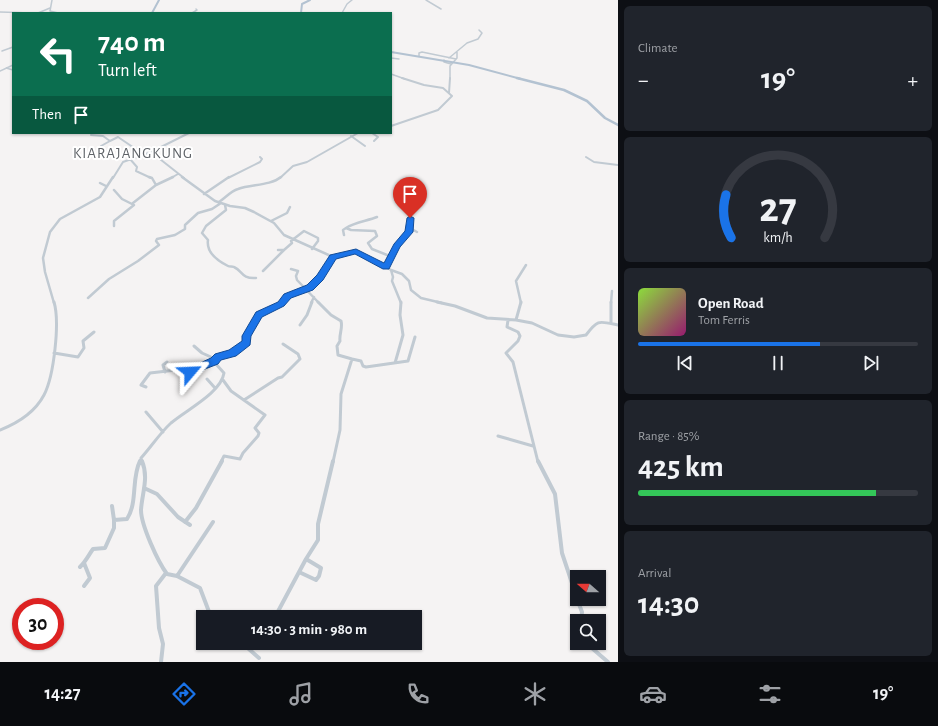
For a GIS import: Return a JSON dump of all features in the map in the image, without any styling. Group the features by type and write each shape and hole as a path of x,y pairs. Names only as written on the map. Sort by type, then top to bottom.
{"main road":[{"path":"153,12 159,0"},
{"path":"301,12 303,4 310,0"},
{"path":"392,52 444,60 574,94 594,107 605,118 618,125"}],"street":[{"path":"50,8 52,0"},
{"path":"343,12 347,4 352,0"},
{"path":"426,0 440,8"},
{"path":"40,12 50,8"},
{"path":"50,8 50,11 54,12"},
{"path":"194,12 197,10 196,9"},
{"path":"0,12 12,12"},
{"path":"449,58 467,43 479,38 482,33 479,30"},
{"path":"2,51 12,47"},
{"path":"419,56 420,52 456,59"},
{"path":"392,126 441,108 451,98 449,93 449,77 452,63 456,59 458,52"},
{"path":"392,58 399,59"},
{"path":"0,71 12,65"},
{"path":"6,68 12,70"},
{"path":"392,74 424,86 442,88 449,93"},
{"path":"0,430 21,420 39,404 48,387 57,336 57,312 43,264 43,256 48,244 49,235 60,219 97,200 121,163 130,158 151,152 187,134"},
{"path":"88,298 109,279 138,261 159,245 156,241 157,239 178,234 198,213 212,209 237,189 278,179 294,166 307,162 356,134"},
{"path":"374,134 378,137 374,141"},
{"path":"91,135 103,136 110,140"},
{"path":"351,136 365,146"},
{"path":"101,146 118,137 143,154"},
{"path":"161,142 165,145"},
{"path":"151,152 204,194 225,205 246,208 271,221 283,235 293,240 312,249 333,256 356,252 390,270 399,272 409,281 411,290 421,298 454,306 487,318 516,320 538,325 553,334 571,337 587,335 594,324 599,322 618,325"},
{"path":"204,194 226,179 260,162 262,159 260,157"},
{"path":"586,157 594,162 618,165"},
{"path":"130,158 137,167 136,171 152,178 156,185"},
{"path":"114,226 113,222 134,206 133,203 156,185 178,174"},
{"path":"100,184 106,186"},
{"path":"114,190 122,199 133,203"},
{"path":"225,205 226,210 206,226 202,233 208,240 207,244 210,254 214,258 223,261 229,267 234,266 242,275 256,278"},
{"path":"271,221 287,213 290,207"},
{"path":"344,235 343,230 353,223 360,223 377,217"},
{"path":"386,267 396,247 409,232 410,228 408,225 410,218"},
{"path":"346,228 351,230 375,231 377,236 368,244 372,249 392,257"},
{"path":"410,228 417,232"},
{"path":"263,272 292,243 293,240 304,231 315,235 318,238 312,249"},
{"path":"278,250 284,250"},
{"path":"146,387 141,385 148,374 174,369 184,369 192,372 217,357 232,353 247,343 247,336 259,314 281,304 288,296 307,289 320,278 333,256"},
{"path":"516,320 521,303 516,282 526,265"},
{"path":"291,269 298,271 297,279 331,315 342,323 339,334 340,341 337,346 339,356 361,361 365,367 410,360 415,337"},
{"path":"390,270 392,282 401,303 400,315 402,336 394,363"},
{"path":"611,323 610,308 612,291"},
{"path":"300,324 307,315 314,296"},
{"path":"508,320 507,327 518,332 520,336 518,341 506,353 512,362 533,446 539,463 554,493 562,553 570,577"},
{"path":"54,353 78,357 84,348 83,340 94,332"},
{"path":"244,400 278,378 282,377 300,359 298,354 284,344"},
{"path":"185,522 196,508 224,456 240,460 243,453 258,436 259,433 255,428 265,415 231,391 223,380 223,372 210,357 202,353 194,346"},
{"path":"279,610 306,559 319,539 318,524 340,430 341,394 352,359"},
{"path":"164,372 163,365 167,362"},
{"path":"208,379 215,388"},
{"path":"114,520 127,520 129,517 132,506 136,470 142,459 163,432 177,418 201,402 223,380"},
{"path":"146,412 163,432"},
{"path":"498,436 533,446"},
{"path":"142,459 145,464 146,472 141,514 157,557 166,574"},
{"path":"144,488 157,494 178,517 190,525"},
{"path":"80,567 87,561 88,556 93,549 105,548 114,528 112,506"},
{"path":"177,576 214,522"},
{"path":"299,572 316,580 319,576 321,568 306,559"},
{"path":"84,563 90,578 84,586"},
{"path":"166,574 177,576 200,588 208,610"},
{"path":"161,662 163,642 159,628 156,586 166,574"},
{"path":"250,650 259,658"},
{"path":"594,650 608,662"}],"district":[{"name":"KIARAJANGKUNG","path":"133,153"}],"route":[{"path":"190,372 196,371 209,362 214,361 218,357 232,353 247,343 247,336 259,314 281,304 288,296 310,288 320,278 333,256 351,251 356,252 364,254 386,267 397,246 409,232 410,228 408,225 410,218"}]}
